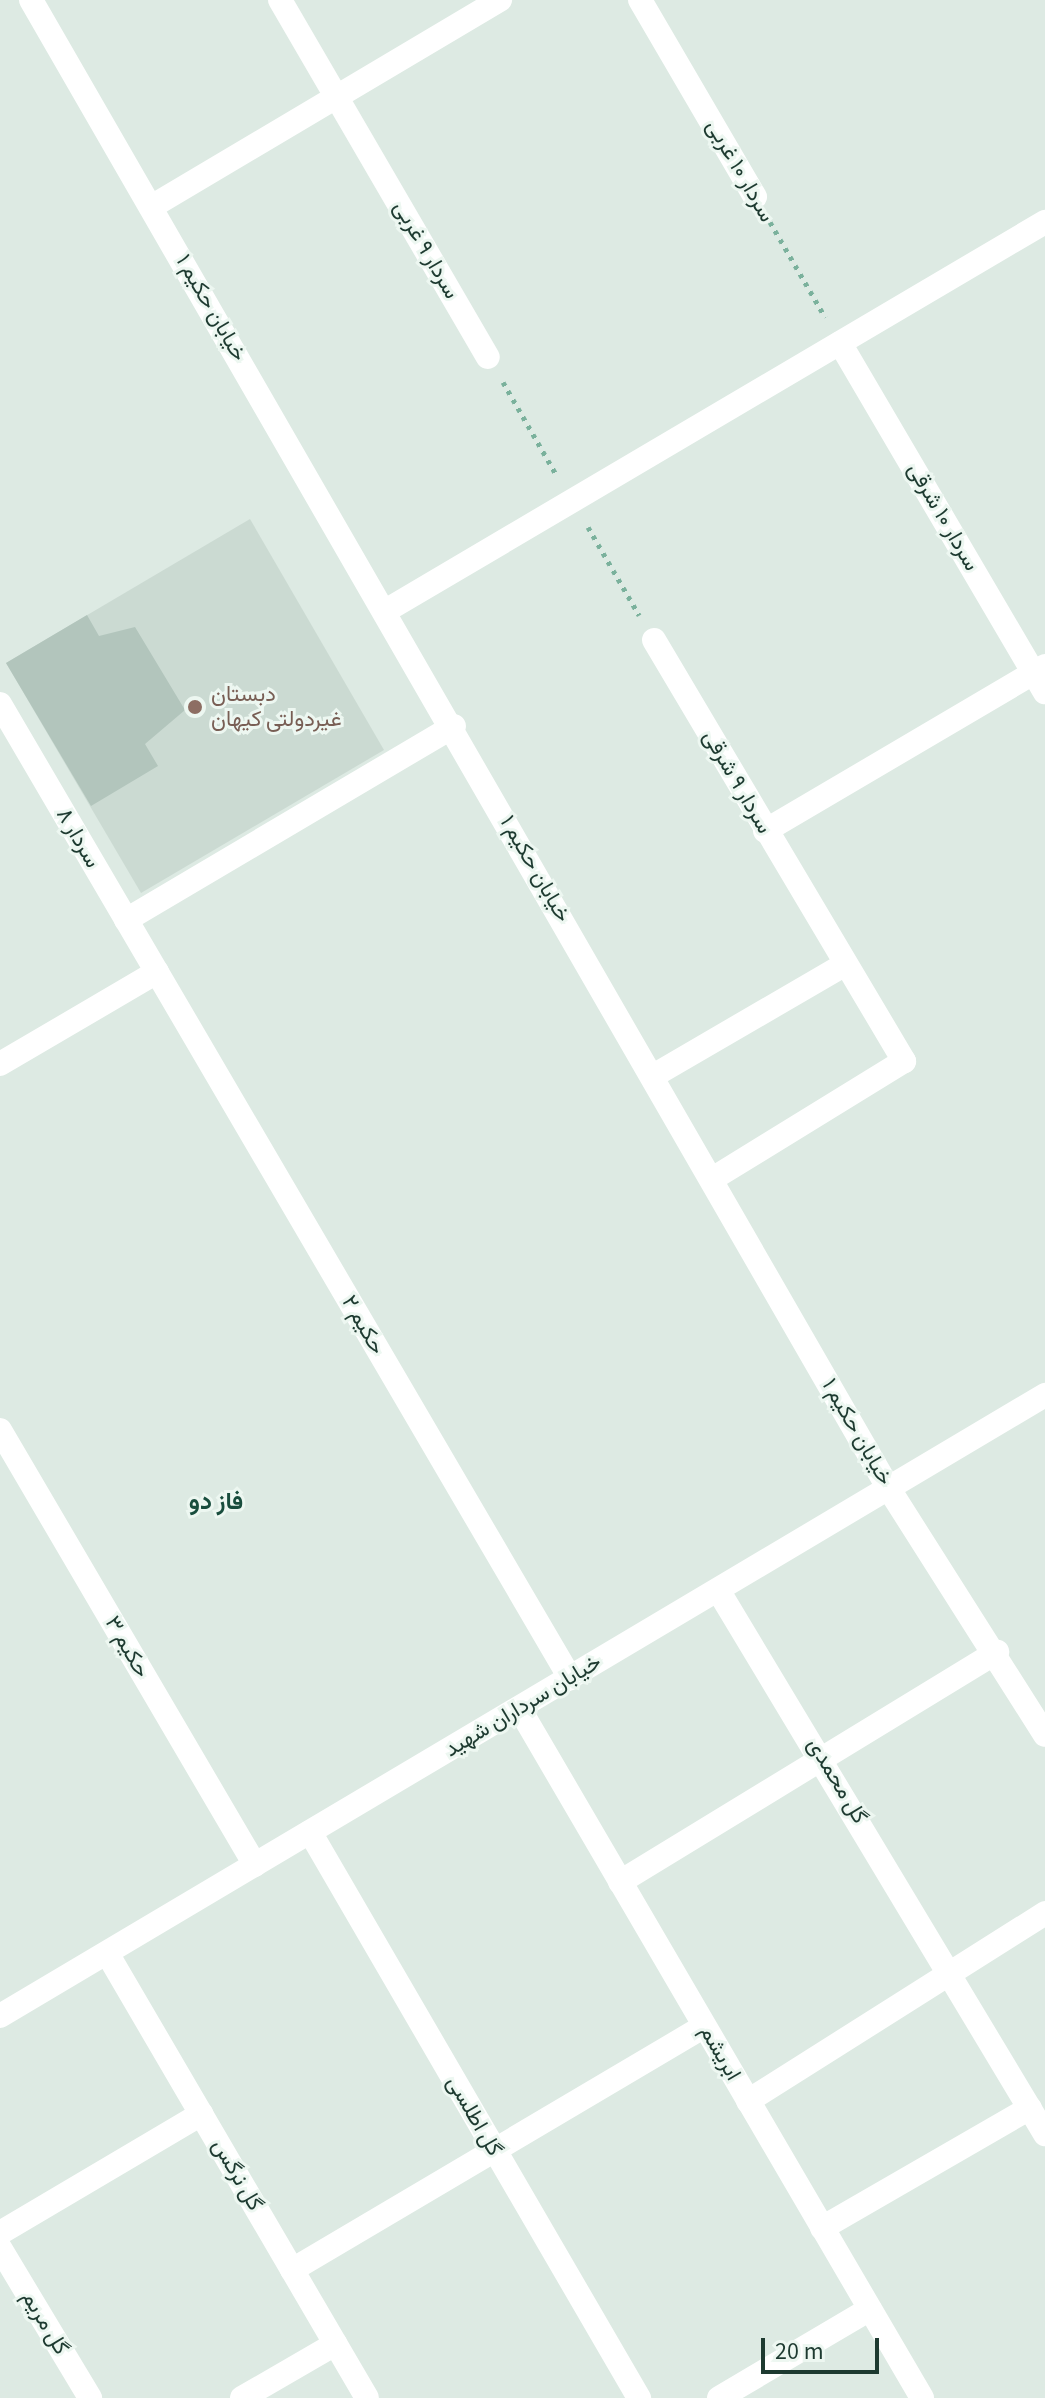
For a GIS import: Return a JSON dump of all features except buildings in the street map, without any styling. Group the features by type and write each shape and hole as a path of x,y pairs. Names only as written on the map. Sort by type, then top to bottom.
{"street":[{"name":"خیابان حکیم ۱","path":"31,0 454,726 889,1489 997,1652 1045,1735"},
{"name":"سردار ۹ غربی","path":"280,0 488,357"},
{"path":"151,207 500,0"},
{"name":"سردار ۱۰ غربی","path":"640,0 755,197"},
{"path":"387,610 1045,222"},
{"name":"سردار ۱۰ شرقی","path":"840,343 1041,677"},
{"name":"سردار ۹ شرقی","path":"654,640 844,965 904,1061 712,1179"},
{"path":"765,831 1041,677"},
{"name":"سردار ۸","path":"0,704 157,972"},
{"path":"126,920 454,726"},
{"path":"653,1076 844,965"},
{"path":"0,1064 157,972"},
{"name":"حکیم ۲","path":"157,972 570,1678"},
{"name":"خیابان سرداران شهید","path":"0,2016 1045,1395"},
{"name":"حکیم ۳","path":"0,1430 255,1865"},
{"name":"گل محمدی","path":"718,1590 824,1758 1045,2134"},
{"path":"620,1882 997,1652"},
{"name":"ابریشم","path":"519,1708 922,2398"},
{"name":"گل اطلسی","path":"310,1832 639,2398"},
{"path":"748,2101 1045,1913"},
{"name":"گل نرگس","path":"107,1953 367,2398"},
{"path":"292,2270 704,2026"},
{"path":"822,2228 1030,2108"},
{"path":"0,2233 201,2114"},
{"name":"گل مریم","path":"0,2248 90,2398"},
{"path":"719,2398 870,2309"},
{"path":"242,2398 335,2344"}],"path":[{"name":"سردار ۱۰ غربی","path":"755,197 840,343"},
{"path":"488,357 654,640"}],"shaded area":[{"name":"دبستان غیردولتی کیهان","path":"250,519 384,750 141,893 6,663"}],"place":[{"name":"دبستان غیردولتی کیهان","path":"195,707"}],"district":[{"name":"فاز دو","path":"216,1502"}]}
